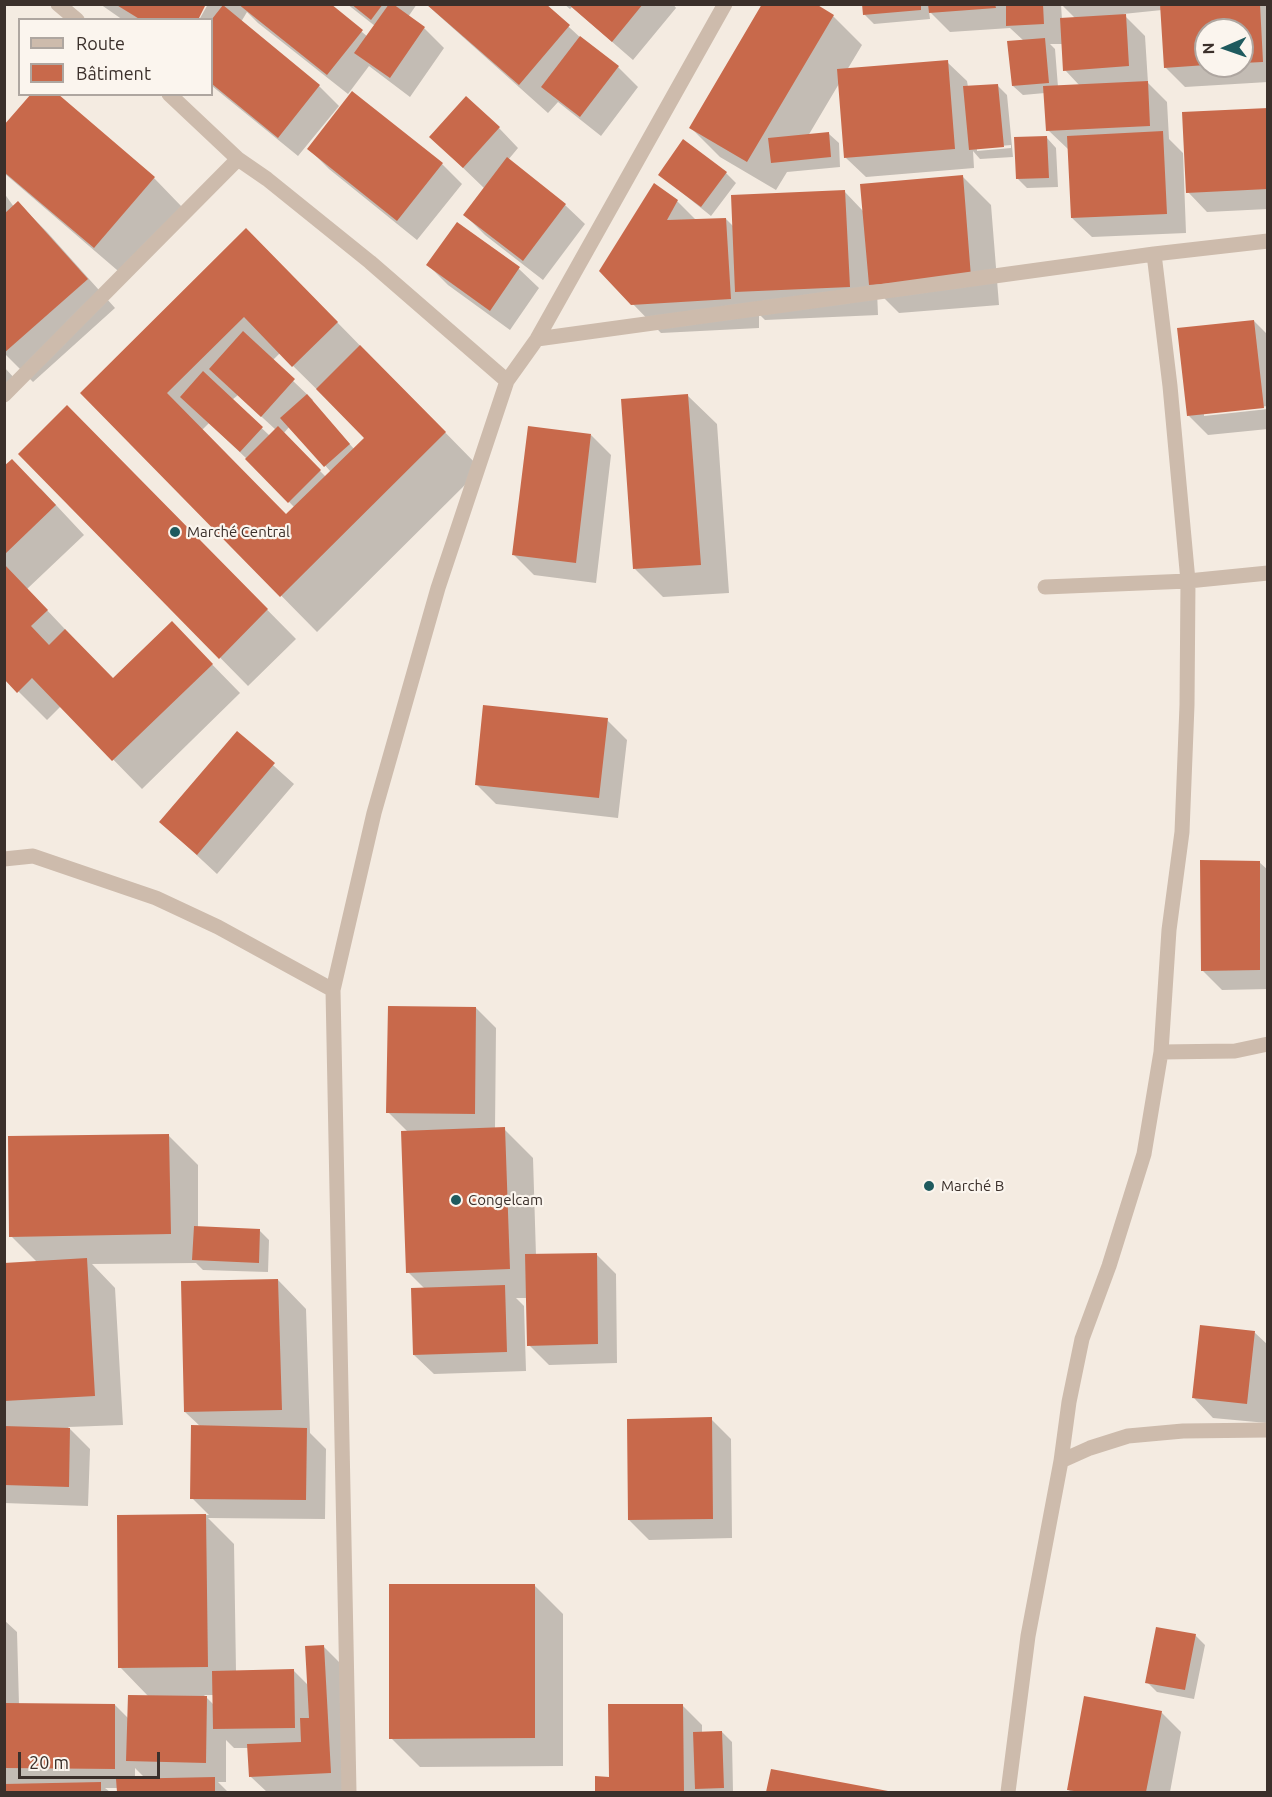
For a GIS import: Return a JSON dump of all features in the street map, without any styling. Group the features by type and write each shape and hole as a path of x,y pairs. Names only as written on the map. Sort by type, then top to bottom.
{"street":[{"path":"58,4 75,18"},
{"path":"349,1792 333,990 374,813 435,599 507,381 537,339 725,4"},
{"path":"171,96 238,159 267,179 370,262 507,381"},
{"path":"4,395 238,159"},
{"path":"537,339 1154,254 1268,241"},
{"path":"1008,1792 1028,1636 1082,1339 1109,1266 1144,1154 1161,1052 1168,930 1182,832 1187,705 1188,581 1170,386 1154,254"},
{"path":"1045,587 1188,581 1268,573"},
{"path":"4,859 33,856 156,898 218,927 333,990"},
{"path":"1161,1052 1235,1051 1268,1044"},
{"path":"1061,1461 1090,1448 1128,1436 1183,1431 1268,1430"}],"building":[{"path":"115,4 206,4 199,18 138,18"},
{"path":"238,4 331,4 363,30 327,75"},
{"path":"351,4 383,4 371,20"},
{"path":"389,4 393,4 425,27 390,78 354,53"},
{"path":"426,4 546,4 570,25 519,85"},
{"path":"568,4 643,4 612,42"},
{"path":"762,4 816,4 834,15 747,162 689,128"},
{"path":"862,4 921,4 921,10 863,15"},
{"path":"928,4 995,4 996,8 929,13"},
{"path":"1006,4 1043,4 1044,24 1006,26"},
{"path":"1160,4 1260,4 1263,62 1254,62 1254,18 1194,18 1194,66 1164,68"},
{"path":"223,5 320,85 278,138 213,85 213,18"},
{"path":"1126,14 1129,66 1063,71 1060,18"},
{"path":"580,36 619,66 580,117 541,87"},
{"path":"1045,38 1049,83 1012,86 1007,41"},
{"path":"948,60 955,149 844,158 837,69"},
{"path":"1148,81 1150,126 1046,131 1043,86"},
{"path":"998,84 1004,147 969,150 963,86"},
{"path":"352,91 443,163 397,221 307,149"},
{"path":"29,96 60,96 155,177 94,248 4,172 4,125"},
{"path":"466,96 500,127 463,168 429,137"},
{"path":"1268,108 1268,189 1186,193 1182,112"},
{"path":"1163,131 1167,214 1071,218 1067,136"},
{"path":"829,132 831,157 771,163 768,138"},
{"path":"1047,136 1049,178 1016,179 1014,137"},
{"path":"683,139 727,172 701,207 658,175"},
{"path":"507,157 566,204 523,261 463,215"},
{"path":"963,175 971,277 869,285 860,184"},
{"path":"654,183 678,200 667,220 726,218 731,299 631,305 599,271"},
{"path":"845,190 850,287 735,292 731,195"},
{"path":"18,201 88,279 4,353 4,214"},
{"path":"457,222 520,267 490,311 426,265"},
{"path":"246,228 338,322 292,367 244,317 167,393 286,514 364,438 316,389 360,345 446,432 280,597 80,393"},
{"path":"1254,320 1264,408 1187,416 1177,328"},
{"path":"243,331 295,379 261,417 209,369"},
{"path":"203,371 263,427 240,452 180,397"},
{"path":"307,394 350,444 324,467 280,418"},
{"path":"688,394 701,565 633,569 621,399"},
{"path":"67,405 268,609 219,659 18,454"},
{"path":"278,426 321,470 288,503 245,459"},
{"path":"528,426 591,434 576,563 512,555"},
{"path":"12,459 56,505 4,555 4,466"},
{"path":"4,564 48,610 31,626 49,645 65,629 113,678 172,621 213,664 112,761 32,678 17,693 4,679"},
{"path":"483,705 608,718 599,798 475,785"},
{"path":"237,731 275,763 197,855 159,822"},
{"path":"1200,860 1260,861 1260,970 1201,971"},
{"path":"388,1006 476,1007 475,1114 386,1113"},
{"name":"Congelcam","path":"505,1127 510,1269 406,1273 401,1131"},
{"path":"169,1134 171,1234 9,1237 8,1136"},
{"path":"194,1226 260,1229 259,1263 192,1260"},
{"path":"597,1253 598,1344 527,1346 525,1254"},
{"path":"87,1258 95,1396 4,1401 4,1263"},
{"path":"278,1279 282,1410 184,1412 181,1281"},
{"path":"505,1285 507,1352 413,1355 411,1288"},
{"path":"1200,1325 1255,1331 1247,1404 1192,1398"},
{"path":"712,1417 713,1519 628,1520 627,1419"},
{"path":"191,1425 307,1428 306,1500 190,1499"},
{"path":"4,1426 70,1428 69,1487 4,1485"},
{"path":"206,1514 208,1667 118,1668 117,1515"},
{"path":"389,1584 535,1584 535,1738 389,1739"},
{"path":"1156,1627 1196,1634 1185,1690 1145,1683"},
{"path":"324,1645 331,1773 249,1777 247,1744 301,1742 300,1718 309,1718 305,1646"},
{"path":"294,1669 295,1728 213,1729 212,1671"},
{"path":"128,1695 207,1696 206,1763 126,1761"},
{"path":"1084,1696 1162,1711 1146,1792 1067,1790"},
{"path":"4,1703 115,1704 115,1769 4,1768"},
{"path":"608,1704 683,1704 684,1792 595,1792 595,1776 609,1777"},
{"path":"722,1731 724,1788 695,1789 693,1732"},
{"path":"771,1769 888,1791 888,1792 766,1792"},
{"path":"215,1777 215,1792 117,1792 116,1779"},
{"path":"101,1782 101,1792 4,1792 4,1784"}],"place":[{"name":"Marché Central","path":"175,532"},
{"name":"Marché B","path":"929,1186"},
{"name":"Congelcam","path":"456,1200"}]}
